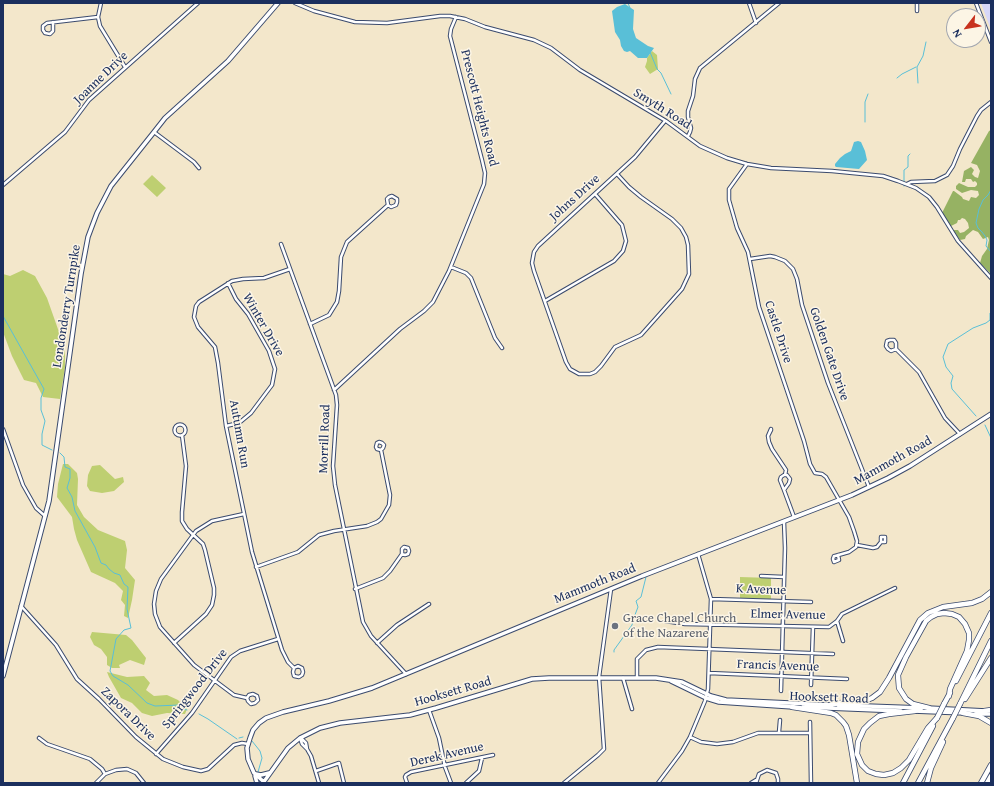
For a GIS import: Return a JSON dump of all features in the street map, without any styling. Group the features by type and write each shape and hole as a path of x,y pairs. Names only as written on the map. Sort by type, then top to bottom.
{"highway":[{"path":"830,705 862,702 872,698 880,692 920,620 928,613 943,607 972,603 982,599 991,592"},
{"path":"929,708 913,704 906,699 899,688 898,676 906,657 926,621 937,614 944,613 959,617 969,632 968,651 950,689 949,696"},
{"path":"903,783 991,613"},
{"path":"918,783 953,718 991,641"},
{"path":"960,704 969,693 991,658"},
{"path":"792,707 826,711 836,715 843,722 849,736 857,783"},
{"path":"984,711 991,710"},
{"path":"915,711 879,716 864,729 858,742 857,754 862,765 868,771 884,775 893,773 901,768 909,760 928,728 937,718"},
{"path":"963,713 979,716 987,719 991,723"},
{"path":"927,783 931,768 953,718"},
{"path":"981,783 991,765"},
{"path":"987,783 991,776"}],"main road":[{"name":"Londonderry Turnpike","path":"3,676 51,493 80,280 88,237 97,213 111,186 165,118 228,61 278,3"},
{"name":"Mammoth Road","path":"257,783 248,759 248,744 251,734 262,720 270,716 357,694 611,589 869,488 910,466 991,414"},
{"name":"Hooksett Road","path":"264,783 270,772 285,752 300,738 314,730 328,725 400,717 429,710 532,679 599,677 656,678 671,680 719,702 728,704 991,714"},
{"name":"Hooksett Road","path":"706,696 726,700 984,711"},
{"path":"254,773 261,775 270,772"},
{"path":"254,773 264,783"}],"street":[{"path":"100,3 98,17 102,31 126,68"},
{"name":"Joanne Drive","path":"3,185 65,132 89,100 198,3"},
{"name":"Smyth Road","path":"294,3 316,12 355,22 387,23 440,16 456,17 542,43 590,76 666,121 710,150 727,158 747,164 781,169 877,175 907,184 932,200 958,241 991,278"},
{"path":"749,3 756,23"},
{"path":"688,136 690,128 688,112 693,96 695,79 700,68 779,3"},
{"path":"917,3 917,11"},
{"path":"976,3 991,42"},
{"path":"54,22 53,31 48,34 45,33 43,30 44,24 54,22 98,17"},
{"name":"Prescott Heights Road","path":"334,390 400,328 430,306 440,291 451,267 486,178 450,36 456,17"},
{"path":"907,184 913,182 935,181 947,176 977,116 981,110 991,102"},
{"name":"Johns Drive","path":"617,174 629,187 678,224 684,232 688,245 689,274 685,284 642,335 615,347 597,370 590,374 579,374 572,371 566,362 532,263 535,250 635,157 666,121"},
{"path":"154,132 194,162 199,168"},
{"name":"Castle Drive","path":"747,164 732,184 728,194 732,212 750,259 759,307 804,441 810,464 815,473 822,474 826,477 852,524 857,545"},
{"path":"545,301 614,261 623,251 626,241 622,225 595,194"},
{"path":"389,197 396,197 396,205 391,207 388,205 386,201 389,197"},
{"path":"310,324 329,315 337,302 341,257 347,242 388,205"},
{"name":"Morrill Road","path":"281,244 334,390 337,405 333,474 355,589 363,622 368,632 377,643 406,674"},
{"name":"Golden Gate Drive","path":"750,259 770,256 775,257 785,261 793,269 797,279 802,305 828,383 869,488"},
{"path":"451,267 466,273 473,280 495,338 502,348"},
{"name":"Autumn Run","path":"290,269 264,278 237,279 228,283 199,302 196,306 194,317 198,327 215,347 226,426 256,567 284,655 294,668 294,676 299,677 303,671 301,667 298,666 294,668"},
{"name":"Winter Drive","path":"226,426 239,423 248,417 272,385 275,369 269,351 248,314 236,299 228,283"},
{"path":"896,348 891,351 888,349 886,344 887,341 892,340 896,342 896,348 919,372 945,418 960,434"},
{"path":"174,643 206,614 214,599 214,588 207,553 203,544 187,529 182,521 186,466 182,435 186,429 184,426 179,424 175,428 175,432 182,435"},
{"path":"3,429 22,485 36,508 46,516"},
{"path":"768,436 772,449 786,470 785,475"},
{"path":"256,567 298,552 319,535 362,528 381,518 387,510 390,494 380,450"},
{"path":"785,475 780,478 794,517"},
{"path":"784,490 790,480 789,476 785,475"},
{"path":"244,514 212,521 193,534 157,586 154,606 158,622 165,633 194,665 234,695 247,698"},
{"path":"781,691 784,601 784,521"},
{"path":"838,555 852,550 857,545 871,549 877,547 881,542"},
{"path":"355,589 383,578 402,554"},
{"path":"658,783 682,751 690,737 706,696 709,673 711,599 698,554"},
{"path":"761,576 784,577"},
{"name":"Elmer Avenue","path":"666,621 685,624 814,628 829,627 837,621 842,614 895,588"},
{"path":"564,783 604,749 599,677 611,589"},
{"name":"K Avenue","path":"711,599 811,602"},
{"path":"377,643 397,624 429,604"},
{"name":"Zapora Drive","path":"21,606 59,650 77,679 136,737 163,759 183,767 201,771 208,769 234,745 242,743 248,744"},
{"path":"837,621 843,641"},
{"path":"811,685 814,628"},
{"name":"Springwood Drive","path":"156,754 192,713 227,661 235,653 278,639"},
{"path":"637,677 637,659 646,650 658,647 832,654"},
{"name":"Francis Avenue","path":"709,673 847,679"},
{"path":"623,677 632,709"},
{"path":"253,694 257,696 258,700 256,703 251,704 248,702 247,698 249,695 253,694"},
{"path":"429,710 441,745 445,765 451,783"},
{"path":"779,732 780,720"},
{"path":"810,722 811,783"},
{"path":"690,737 706,743 722,744 733,742 758,733 810,733"},
{"path":"39,738 47,744 90,759 96,763 105,774"},
{"path":"300,738 302,744 307,749 319,783"},
{"name":"Derek Avenue","path":"407,783 405,777 411,772 482,758 493,754"},
{"path":"466,783 479,771 482,758"},
{"path":"316,771 339,763 344,783"},
{"path":"96,783 105,774 116,770 127,769 136,773 144,783"},
{"path":"748,783 756,781 761,772 770,770 778,776 778,783"}],"shaded area":[{"path":"981,3 991,3 991,30 986,16 986,8 983,8"}],"green space":[{"path":"652,51 657,55 658,69 650,74 645,67 647,58"},
{"path":"991,130 991,274 980,263 982,256 987,249 989,240 988,237 983,239 978,232 973,230 966,236 965,239 960,240 953,230 958,230 960,233 964,232 969,228 968,223 962,218 951,226 942,213 953,191 963,199 969,201 971,197 976,198 979,195 978,191 971,190 962,193 956,189 956,186 959,183 968,187 975,187 977,185 975,181 973,182 971,179 966,179 965,182 962,182 964,171 971,167 974,170 972,174 978,178 980,171 977,165 971,163"},
{"path":"152,175 166,188 157,197 143,184"},
{"path":"23,270 35,276 47,298 65,349 65,367 60,399 43,397 36,383 24,380 12,356 3,332 3,274 10,276"},
{"path":"63,464 68,464 77,473 77,505 84,517 98,530 125,541 127,550 125,568 135,580 128,618 124,616 125,605 121,600 123,591 115,583 91,572 77,540 72,517 57,497 58,484"},
{"path":"100,465 115,479 123,477 124,482 114,491 102,493 90,491 87,486 88,475 92,466"},
{"path":"740,577 771,578 771,599 740,598"},
{"path":"92,632 126,635 132,640 146,658 144,665 130,660 119,665 120,668 112,668 107,665 107,657 101,649 94,645 90,637"},
{"path":"107,672 127,677 144,676 150,683 146,690 154,696 167,695 178,700 187,709 185,714 167,713 152,716 142,713 132,703 121,698"}],"water":[{"path":"625,4 634,10 633,29 636,38 654,48 647,58 638,58 630,51 624,51 615,32 612,11"},
{"path":"854,142 861,142 867,160 859,169 836,167 835,164 840,158 851,151"}],"waterway":[{"path":"628,3 630,8"},
{"path":"918,83 917,67 923,56 926,42"},
{"path":"650,52 657,69 661,73 671,94"},
{"path":"897,78 916,67"},
{"path":"865,122 865,102 868,94"},
{"path":"904,181 904,170 908,167 908,156 910,154"},
{"path":"991,183 991,190 983,200 979,209 976,223 978,228 985,236 987,240 986,246 991,252"},
{"path":"976,416 952,389 951,383 953,376 946,367 943,357 948,344 973,328 986,323 990,320 991,312"},
{"path":"3,316 44,389 41,398 41,410 45,421 42,434 42,445 52,450"},
{"path":"985,425 991,438"},
{"path":"60,453 64,457 65,467 70,469 70,478 67,488 72,497 75,511 95,547 101,563 106,565 114,573 120,575 124,584 128,587 127,609 131,628 124,630 116,639 110,671 113,676 128,685 147,703 155,706 179,705 182,709 187,710"},
{"path":"614,652 632,625 638,607 636,601 641,597 646,577"},
{"path":"199,714 237,739"},
{"path":"239,738 243,737"},
{"path":"252,741 260,751 262,758 258,772"}],"place":[{"name":"Grace Chapel Church of the Nazarene","path":"615,626"}]}
